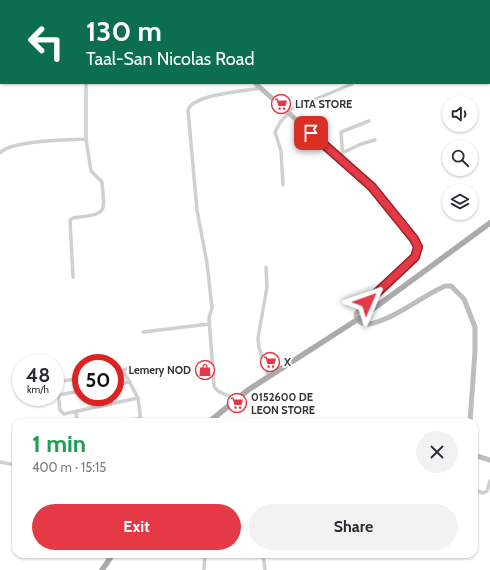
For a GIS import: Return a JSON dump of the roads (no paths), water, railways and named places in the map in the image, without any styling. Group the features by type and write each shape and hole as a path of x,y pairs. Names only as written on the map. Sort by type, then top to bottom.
{"main road":[{"path":"256,84 372,187 414,239 418,247 415,257 359,310 356,314 358,320 362,324 369,324 402,309 445,286 455,288 464,299 475,327 475,351 470,418"},
{"path":"214,418 235,400 268,377 358,320 490,223"},
{"path":"478,456 490,460"},
{"path":"102,570 110,558"}],"street":[{"path":"73,277 70,220 73,218 99,214 103,210 104,206 102,182 91,171 86,140 86,84"},
{"path":"283,185 281,151 275,132 281,121 288,112 352,84"},
{"path":"235,400 231,396 218,392 214,386 209,324 212,308 207,263 197,210 188,110 192,103 205,98 261,88"},
{"path":"343,162 341,132 369,121"},
{"path":"0,153 9,147 39,142 86,140"},
{"path":"342,153 361,144 375,140"},
{"path":"266,267 267,287 258,338 259,348 268,377"},
{"path":"143,332 209,324"},
{"path":"124,370 130,368"},
{"path":"124,372 138,398 141,418"},
{"path":"124,383 130,382"},
{"path":"60,406 62,413 76,412 138,398"},
{"path":"76,412 77,418"},
{"path":"0,462 12,464"},
{"path":"478,491 483,493 487,491 490,481"},
{"path":"204,570 205,558"},
{"path":"264,558 265,570"}],"place":[{"name":"LITA STORE","path":"281,104"},
{"name":"X","path":"270,362"},
{"name":"Lemery NOD","path":"205,370"},
{"name":"0152600 DE LEON STORE","path":"237,403"}]}
